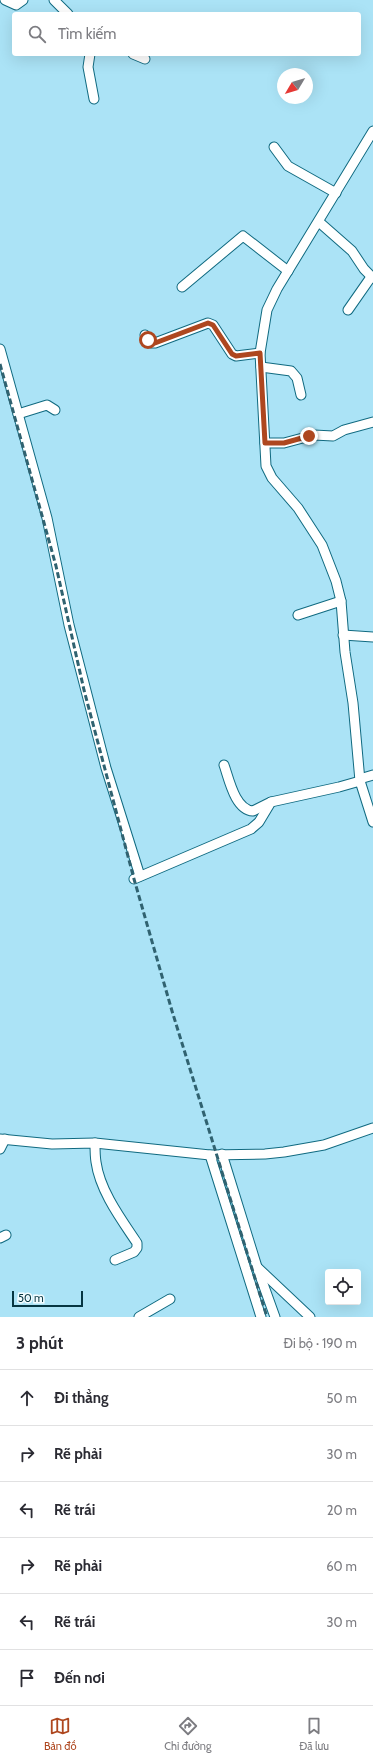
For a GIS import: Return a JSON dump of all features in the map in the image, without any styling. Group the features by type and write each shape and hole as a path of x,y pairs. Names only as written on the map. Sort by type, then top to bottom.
{"street":[{"path":"6,0 16,5 22,0"},
{"path":"54,0 66,12"},
{"path":"90,56 88,67 94,99"},
{"path":"138,56 145,59"},
{"path":"373,131 288,271 267,310 260,353 266,466 272,478 298,508 322,545 336,581 341,601 343,635 353,703 360,781 373,822"},
{"path":"274,147 288,166 336,193"},
{"path":"319,222 352,251 364,269 372,277 348,310"},
{"path":"182,287 243,236 288,271"},
{"path":"145,335 151,343 155,343 208,323 213,325 232,354 236,356 260,353"},
{"path":"0,349 47,518 68,618 106,768 137,877 251,829 259,822 271,802"},
{"path":"261,367 291,371 297,378 301,395"},
{"path":"18,414 47,405 55,410"},
{"path":"265,443 284,443 314,435 333,436 344,430 373,422"},
{"path":"298,615 341,601"},
{"path":"343,635 373,637"},
{"path":"224,765 239,804 244,809 252,811 271,802 324,791 360,781 363,778 373,775"},
{"path":"0,1149 2,1139 52,1144 95,1143 210,1155 284,1152 343,1139 373,1128"},
{"path":"95,1143 96,1162 101,1180 115,1210 137,1243 137,1248 134,1252 115,1260"},
{"path":"222,1154 257,1267 275,1317"},
{"path":"210,1155 261,1317"},
{"path":"257,1267 310,1317"},
{"path":"138,1317 170,1299"}],"railway":[{"path":"0,364 56,566 84,690 134,879 172,1011 267,1317"}],"route":[{"path":"148,340 151,343 155,343 208,323 213,325 232,354 236,356 260,353 265,443 284,443 309,436"}]}
